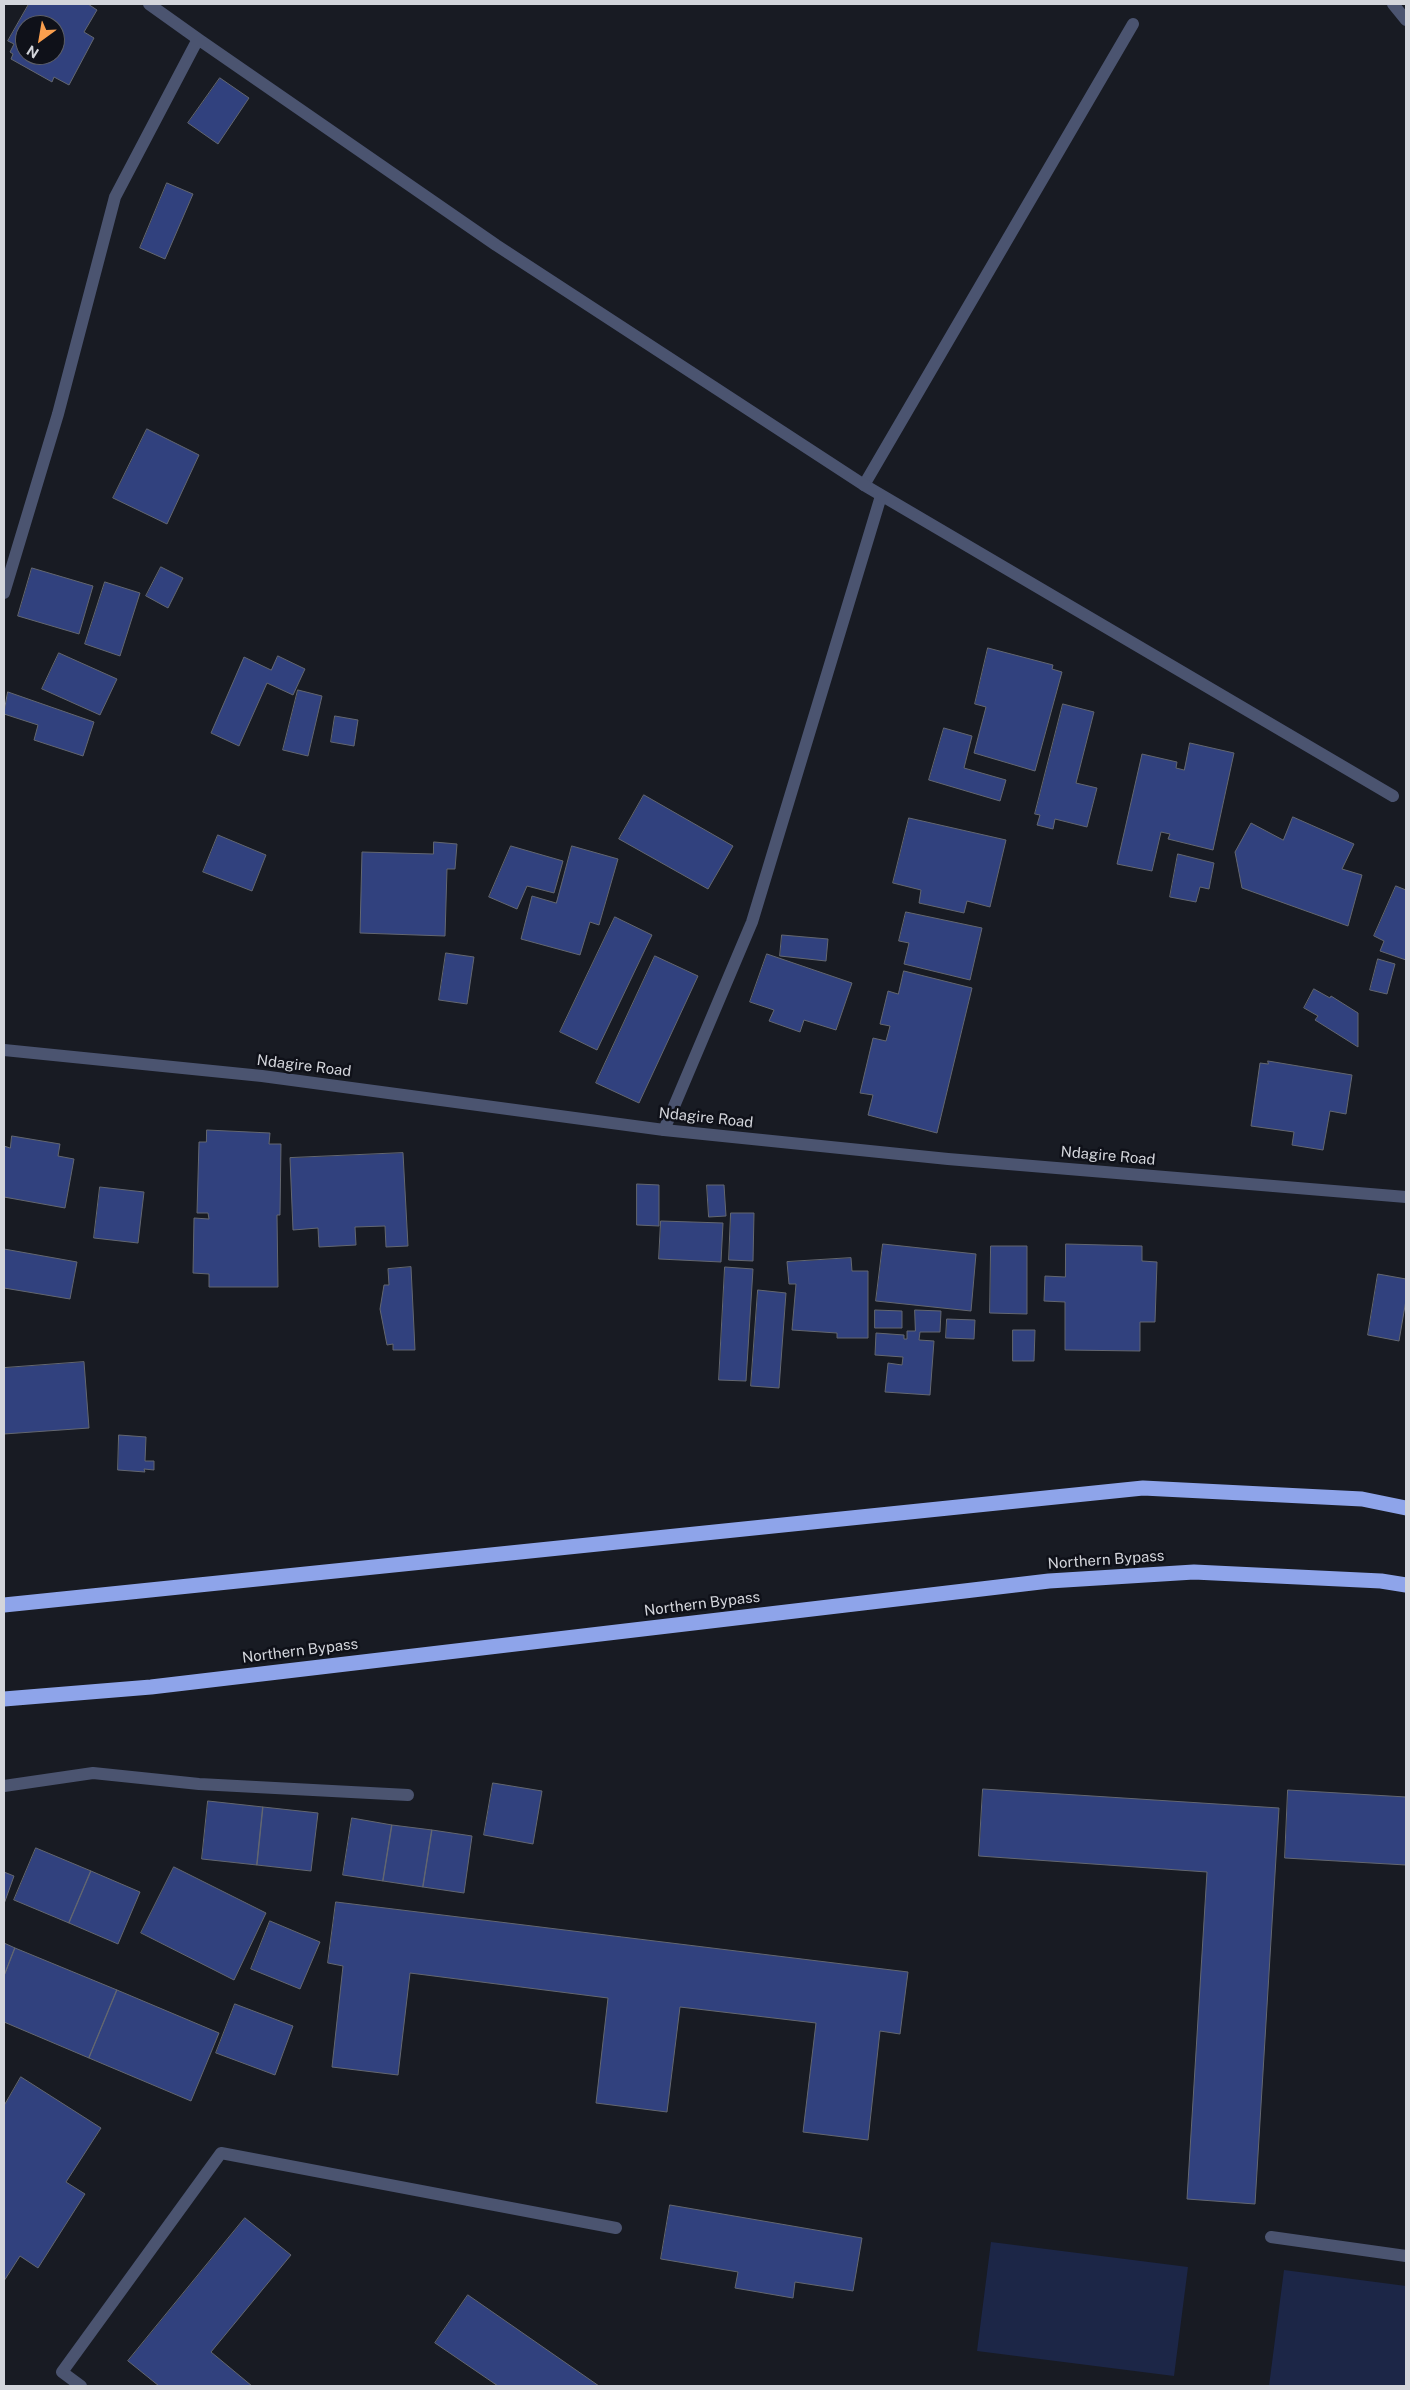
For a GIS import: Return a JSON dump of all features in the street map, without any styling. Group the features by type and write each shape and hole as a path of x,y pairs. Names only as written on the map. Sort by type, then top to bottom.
{"highway":[{"path":"4,1605 1143,1488 1362,1499 1406,1508"},
{"name":"Northern Bypass","path":"4,1699 150,1686 1049,1581 1194,1572 1381,1581 1406,1585"}],"street":[{"path":"149,4 496,245 881,496 1393,796"},
{"path":"1393,4 1406,20"},
{"path":"864,485 1132,24"},
{"path":"4,593 58,414 115,198 198,39"},
{"path":"664,1130 752,922 881,496"},
{"name":"Ndagire Road","path":"4,1050 262,1076 664,1130 948,1160 1406,1197"},
{"path":"4,1786 93,1774 199,1784 408,1794"},
{"path":"81,2386 62,2372 221,2153 616,2228"},
{"path":"1270,2237 1406,2256"}],"shaded area":[{"path":"991,2242 1188,2267 1174,2376 977,2351"},
{"path":"1284,2270 1406,2286 1406,2386 1269,2386"}],"building":[{"path":"29,4 88,4 97,10 84,32 94,38 69,85 54,77 52,82 22,65 65,65 65,15 23,15"},
{"path":"15,29 15,61 11,59 13,54 10,52 14,44 8,41"},
{"path":"220,78 249,98 218,144 188,123"},
{"path":"167,183 193,194 165,259 140,248"},
{"path":"147,429 199,455 167,524 113,498"},
{"path":"161,567 183,578 168,608 146,596"},
{"path":"32,568 93,586 79,634 18,616"},
{"path":"105,582 140,593 120,656 85,644"},
{"path":"988,648 1053,665 1052,669 1062,672 1035,771 974,753 986,707 975,704"},
{"path":"59,653 117,679 100,715 42,689"},
{"path":"278,656 305,669 293,695 267,683 239,746 211,733 244,657 271,670"},
{"path":"298,690 322,696 308,756 283,750"},
{"path":"8,692 94,722 83,756 34,740 38,725 4,714"},
{"path":"1063,704 1094,712 1076,783 1097,788 1087,827 1055,819 1053,829 1037,825 1040,815 1035,814"},
{"path":"335,716 358,720 354,746 331,742"},
{"path":"944,728 972,736 964,768 1006,780 1000,801 929,780"},
{"path":"1190,743 1234,753 1213,850 1168,839 1170,834 1161,832 1152,871 1117,864 1142,754 1177,762 1176,768 1184,770"},
{"path":"644,795 733,846 708,889 619,839"},
{"path":"1293,817 1354,844 1342,869 1362,875 1348,926 1242,888 1235,852 1251,823 1283,840"},
{"path":"909,818 1006,840 990,907 967,901 964,913 919,903 921,890 893,883"},
{"path":"218,835 266,855 252,891 203,872"},
{"path":"434,842 457,844 455,869 447,869 445,936 360,933 362,852 433,854"},
{"path":"511,846 563,861 554,893 527,886 517,909 489,897"},
{"path":"572,846 618,859 599,925 590,922 580,955 521,939 532,896 556,903"},
{"path":"1178,854 1214,863 1209,889 1200,887 1196,902 1170,897"},
{"path":"1396,886 1406,890 1406,960 1380,951 1384,941 1374,936"},
{"path":"906,912 982,928 970,980 904,964 909,943 899,941"},
{"path":"615,917 652,935 597,1050 560,1032"},
{"path":"782,935 828,939 826,961 780,956"},
{"path":"446,953 474,957 467,1004 439,1000"},
{"path":"767,954 852,983 836,1030 804,1020 800,1032 769,1021 774,1010 750,1002"},
{"path":"655,956 698,976 639,1103 596,1083"},
{"path":"1378,959 1395,964 1387,994 1370,990"},
{"path":"904,971 972,988 937,1133 868,1115 873,1095 860,1093 873,1038 886,1041 890,1026 880,1024 888,991 898,994"},
{"path":"1314,989 1330,998 1331,996 1358,1013 1358,1047 1315,1020 1318,1016 1304,1008"},
{"path":"1268,1061 1352,1075 1346,1114 1330,1111 1323,1150 1292,1145 1294,1132 1251,1126 1260,1063 1268,1064"},
{"path":"207,1130 270,1133 269,1144 281,1144 280,1215 277,1215 278,1287 209,1287 209,1274 193,1273 194,1218 209,1219 208,1213 197,1213 199,1142 206,1142"},
{"path":"12,1136 60,1144 58,1156 74,1159 65,1208 4,1197 4,1146 10,1148"},
{"path":"403,1153 408,1246 386,1247 385,1226 355,1227 356,1245 319,1247 318,1228 293,1230 290,1158"},
{"path":"637,1184 659,1185 659,1226 637,1225"},
{"path":"707,1185 724,1185 726,1216 709,1217"},
{"path":"100,1187 144,1192 138,1243 94,1238"},
{"path":"731,1213 754,1213 753,1261 729,1260"},
{"path":"661,1221 723,1223 721,1262 659,1259"},
{"path":"883,1244 976,1254 971,1311 876,1301"},
{"path":"1066,1244 1142,1246 1142,1261 1157,1262 1155,1322 1140,1322 1140,1351 1065,1350 1065,1302 1044,1301 1045,1276 1065,1277"},
{"path":"991,1246 1027,1246 1027,1314 990,1313"},
{"path":"4,1249 77,1262 70,1299 4,1288"},
{"path":"851,1258 852,1271 868,1271 868,1338 837,1338 837,1333 792,1330 796,1284 789,1284 787,1262"},
{"path":"411,1267 415,1350 393,1350 393,1344 387,1345 380,1309 384,1285 389,1285 388,1269"},
{"path":"725,1267 753,1269 746,1381 719,1380"},
{"path":"1378,1274 1406,1279 1406,1300 1399,1341 1368,1335"},
{"path":"758,1290 786,1293 779,1388 751,1386"},
{"path":"875,1310 902,1311 902,1328 875,1328"},
{"path":"915,1310 941,1311 940,1332 920,1332 919,1340 934,1341 930,1395 885,1392 888,1363 902,1365 903,1357 875,1355 876,1333 904,1335 904,1339 907,1339 907,1331 915,1331"},
{"path":"947,1319 975,1320 974,1339 946,1338"},
{"path":"1013,1330 1035,1330 1034,1361 1013,1361"},
{"path":"84,1362 89,1428 4,1434 4,1368"},
{"path":"119,1435 146,1437 145,1461 154,1461 154,1470 144,1469 145,1472 118,1470"},
{"path":"493,1783 542,1791 533,1844 484,1835"},
{"path":"983,1789 1279,1808 1255,2204 1187,2199 1207,1872 979,1856"},
{"path":"1288,1790 1406,1797 1406,1865 1285,1858"},
{"path":"208,1801 263,1807 257,1865 202,1859"},
{"path":"263,1807 318,1813 311,1871 257,1865"},
{"path":"352,1818 392,1825 383,1881 343,1875"},
{"path":"392,1825 432,1830 423,1887 383,1881"},
{"path":"432,1830 472,1836 464,1893 423,1887"},
{"path":"36,1848 91,1871 69,1923 14,1900"},
{"path":"174,1867 266,1913 234,1980 141,1933"},
{"path":"91,1871 140,1892 118,1944 69,1923"},
{"path":"4,1872 14,1876 4,1904"},
{"path":"336,1902 908,1972 900,2034 880,2031 868,2140 803,2132 816,2023 680,2007 667,2112 596,2103 608,1998 410,1973 398,2075 332,2067 343,1966 328,1963"},
{"path":"270,1921 320,1942 300,1989 251,1969"},
{"path":"4,1943 15,1948 4,1976"},
{"path":"15,1948 117,1990 89,2058 4,2022 4,1976"},
{"path":"117,1990 219,2033 191,2101 89,2058"},
{"path":"235,2004 293,2026 275,2075 216,2053"},
{"path":"21,2077 101,2128 66,2182 85,2194 38,2268 20,2256 4,2281 4,2106"},
{"path":"670,2205 862,2238 853,2291 795,2282 793,2298 735,2288 738,2272 661,2259"},
{"path":"245,2218 291,2255 211,2352 252,2386 159,2386 128,2361"},
{"path":"468,2295 599,2386 498,2386 435,2343"}]}
